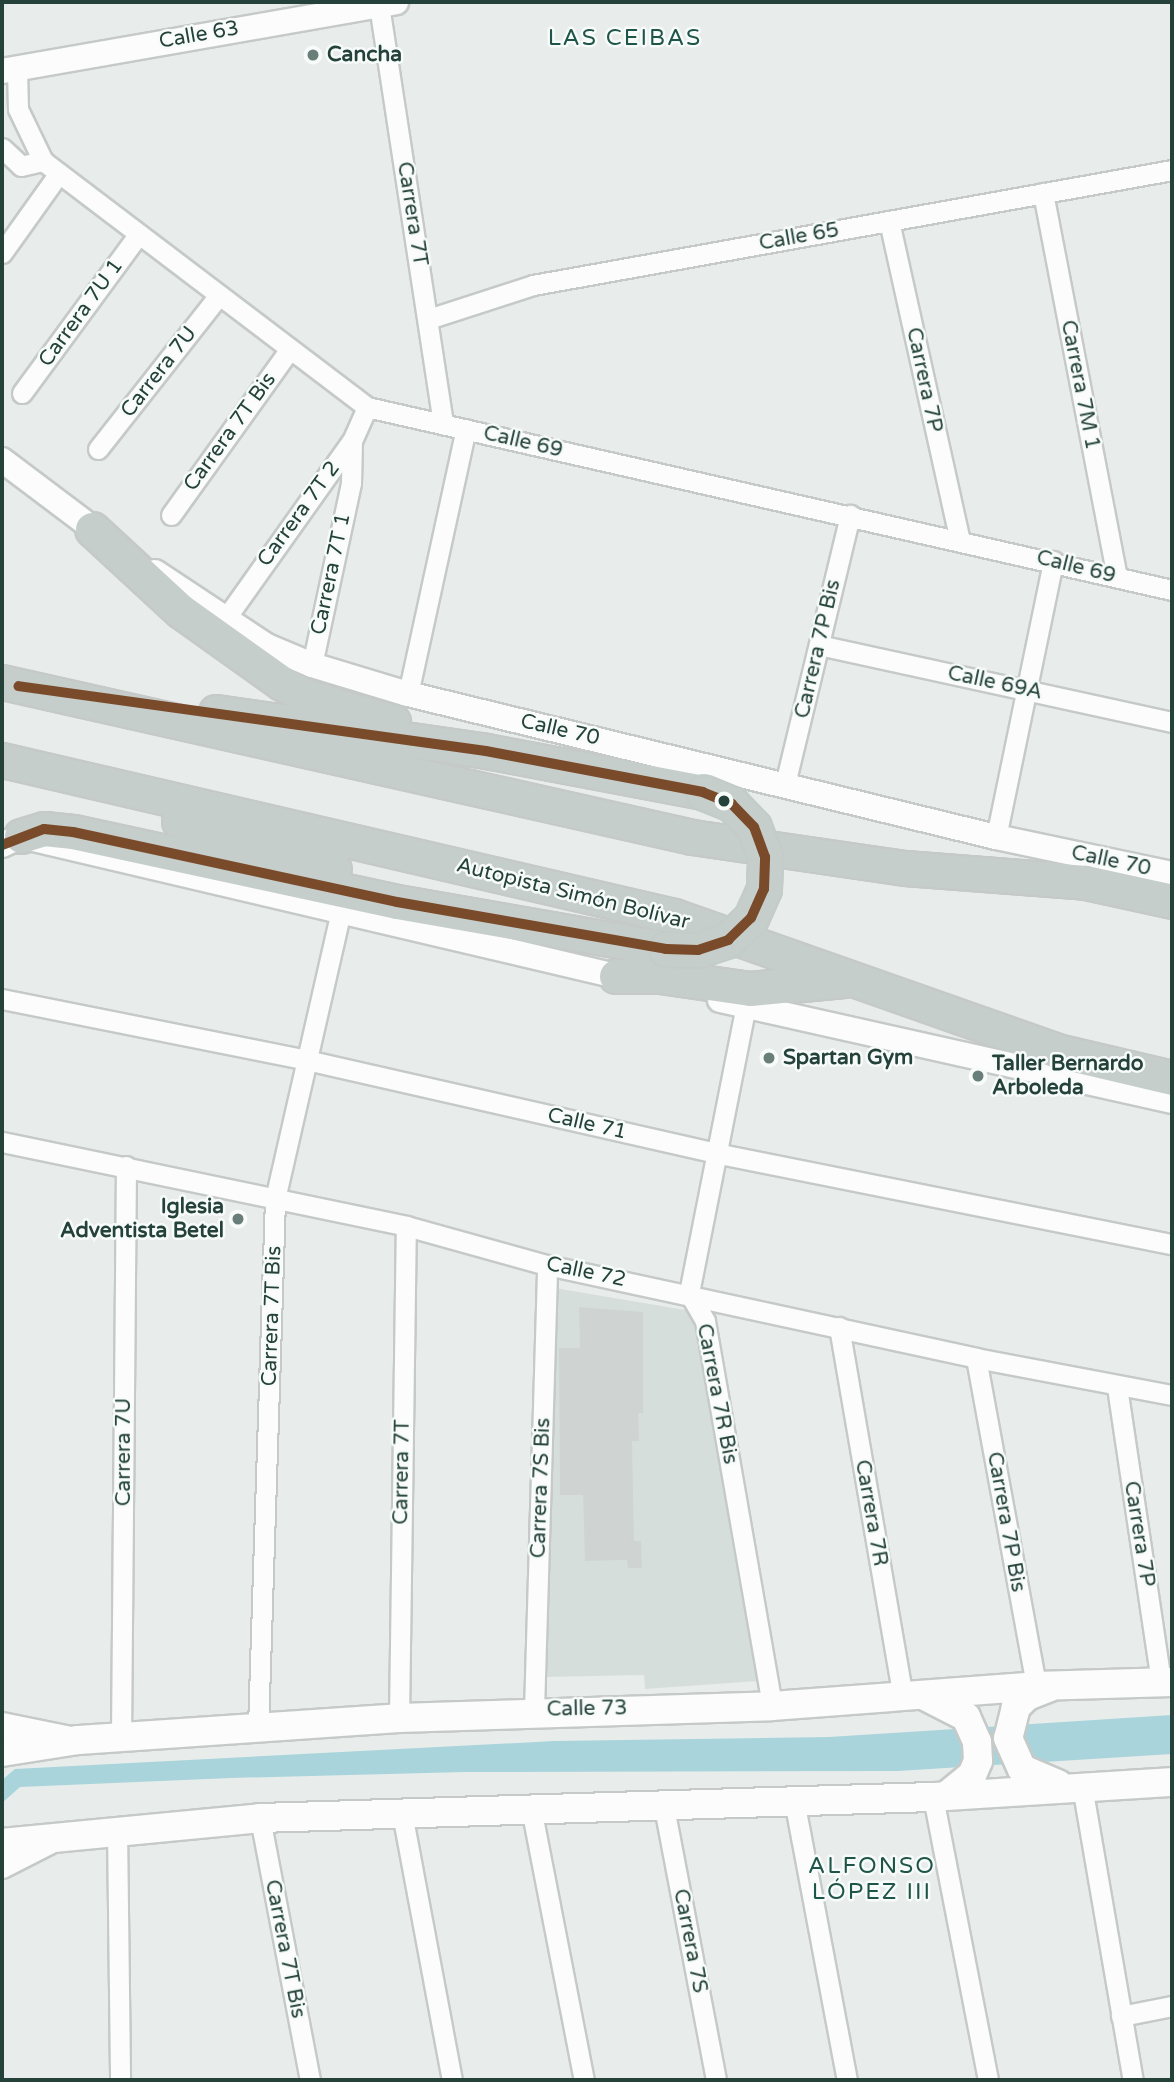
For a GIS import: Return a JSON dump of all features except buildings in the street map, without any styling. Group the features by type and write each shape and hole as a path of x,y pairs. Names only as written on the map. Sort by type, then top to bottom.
{"highway":[{"path":"92,529 181,611 305,696 486,751"},
{"path":"11,684 486,751 703,792 732,804 758,837 765,857 764,889 751,918 736,933 698,950 666,949 277,878 74,832 44,829 12,841"},
{"path":"11,684 692,837 905,868 1085,882 1172,901"},
{"path":"5,761 255,848 400,887 463,911"},
{"name":"Autopista Simón Bolívar","path":"5,761 674,916 860,979 1057,1051 1172,1078"},
{"path":"616,976 660,976 750,989 860,979"}],"main road":[{"name":"Calle 73","path":"2,1752 78,1740 399,1718 534,1710 772,1706 1167,1682"},
{"path":"1039,1689 1010,1717 1008,1738 1016,1763 1033,1776 1072,1786"},
{"path":"915,1698 960,1712 973,1726 978,1751 975,1769 948,1792"},
{"path":"2,1843 117,1828 260,1818 663,1802 794,1800 1172,1782"}],"street":[{"name":"Calle 63","path":"9,70 387,3"},
{"name":"Carrera 7T","path":"387,3 443,424"},
{"name":"Calle 69","path":"9,70 18,109 29,139 51,167 367,407 1172,590"},
{"path":"2,148 21,166 51,167 2,253"},
{"name":"Calle 65","path":"428,318 533,285 1172,170"},
{"name":"Carrera 7M 1","path":"1043,193 1117,577"},
{"name":"Carrera 7P","path":"889,221 960,540"},
{"name":"Carrera 7U 1","path":"22,393 139,234"},
{"name":"Carrera 7U","path":"98,449 219,295"},
{"name":"Carrera 7T Bis","path":"171,515 289,350"},
{"name":"Carrera 7T 2","path":"226,618 352,441 367,407"},
{"path":"408,694 466,429"},
{"name":"Carrera 7T 1","path":"312,665 351,483 352,441"},
{"name":"Calle 70","path":"2,460 92,529 267,646 312,665 408,694 785,783 996,837 1172,874"},
{"name":"Carrera 7P Bis","path":"785,783 850,515"},
{"path":"996,837 1053,561"},
{"name":"Calle 69A","path":"819,645 1172,722"},
{"path":"12,841 341,911 1172,1101"},
{"name":"Carrera 7T Bis","path":"258,1728 275,1199 341,911"},
{"name":"Calle 71","path":"2,999 307,1060 715,1153 1172,1244"},
{"path":"689,1293 746,1004"},
{"name":"Calle 72","path":"2,1142 406,1226 547,1265 689,1293 976,1358 1117,1387 1172,1395"},
{"name":"Carrera 7U","path":"121,1738 126,1166"},
{"name":"Carrera 7T","path":"399,1718 406,1226"},
{"name":"Carrera 7S Bis","path":"534,1710 547,1265"},
{"name":"Carrera 7R Bis","path":"689,1293 705,1321 772,1706"},
{"name":"Carrera 7R","path":"839,1327 915,1698"},
{"name":"Carrera 7P Bis","path":"976,1358 1039,1689"},
{"name":"Carrera 7P","path":"1117,1387 1167,1682"},
{"path":"2,1725 78,1740"},
{"path":"1072,1786 1133,2080"},
{"path":"948,1792 988,2080"},
{"path":"794,1800 847,2080"},
{"name":"Carrera 7S","path":"663,1802 716,2080"},
{"path":"531,1808 584,2080"},
{"path":"402,1813 452,2080"},
{"name":"Carrera 7T Bis","path":"260,1818 310,2080"},
{"path":"117,1828 120,2080"},
{"path":"2,1866 64,1835"},
{"path":"1121,2016 1172,2006"}],"shaded area":[{"path":"555,1288 691,1311 700,1324 758,1681 645,1689 644,1675 546,1677"}],"water":[{"path":"1172,1715 1172,1754 898,1771 465,1772 231,1778 20,1787 2,1803 2,1780 15,1769 554,1741 829,1737"}],"transit line":[{"path":"2,845 44,829 73,832 397,902 666,949 698,950 728,940 751,918 764,889 765,857 754,827 732,804 703,792 486,751 19,686"}],"place":[{"name":"Cancha","path":"313,55"},
{"name":"Spartan Gym","path":"769,1058"},
{"name":"Taller Bernardo Arboleda","path":"978,1076"},
{"name":"Iglesia Adventista Betel","path":"238,1219"}],"district":[{"name":"LAS CEIBAS","path":"625,38"},
{"name":"ALFONSO LÓPEZ III","path":"872,1879"}]}
